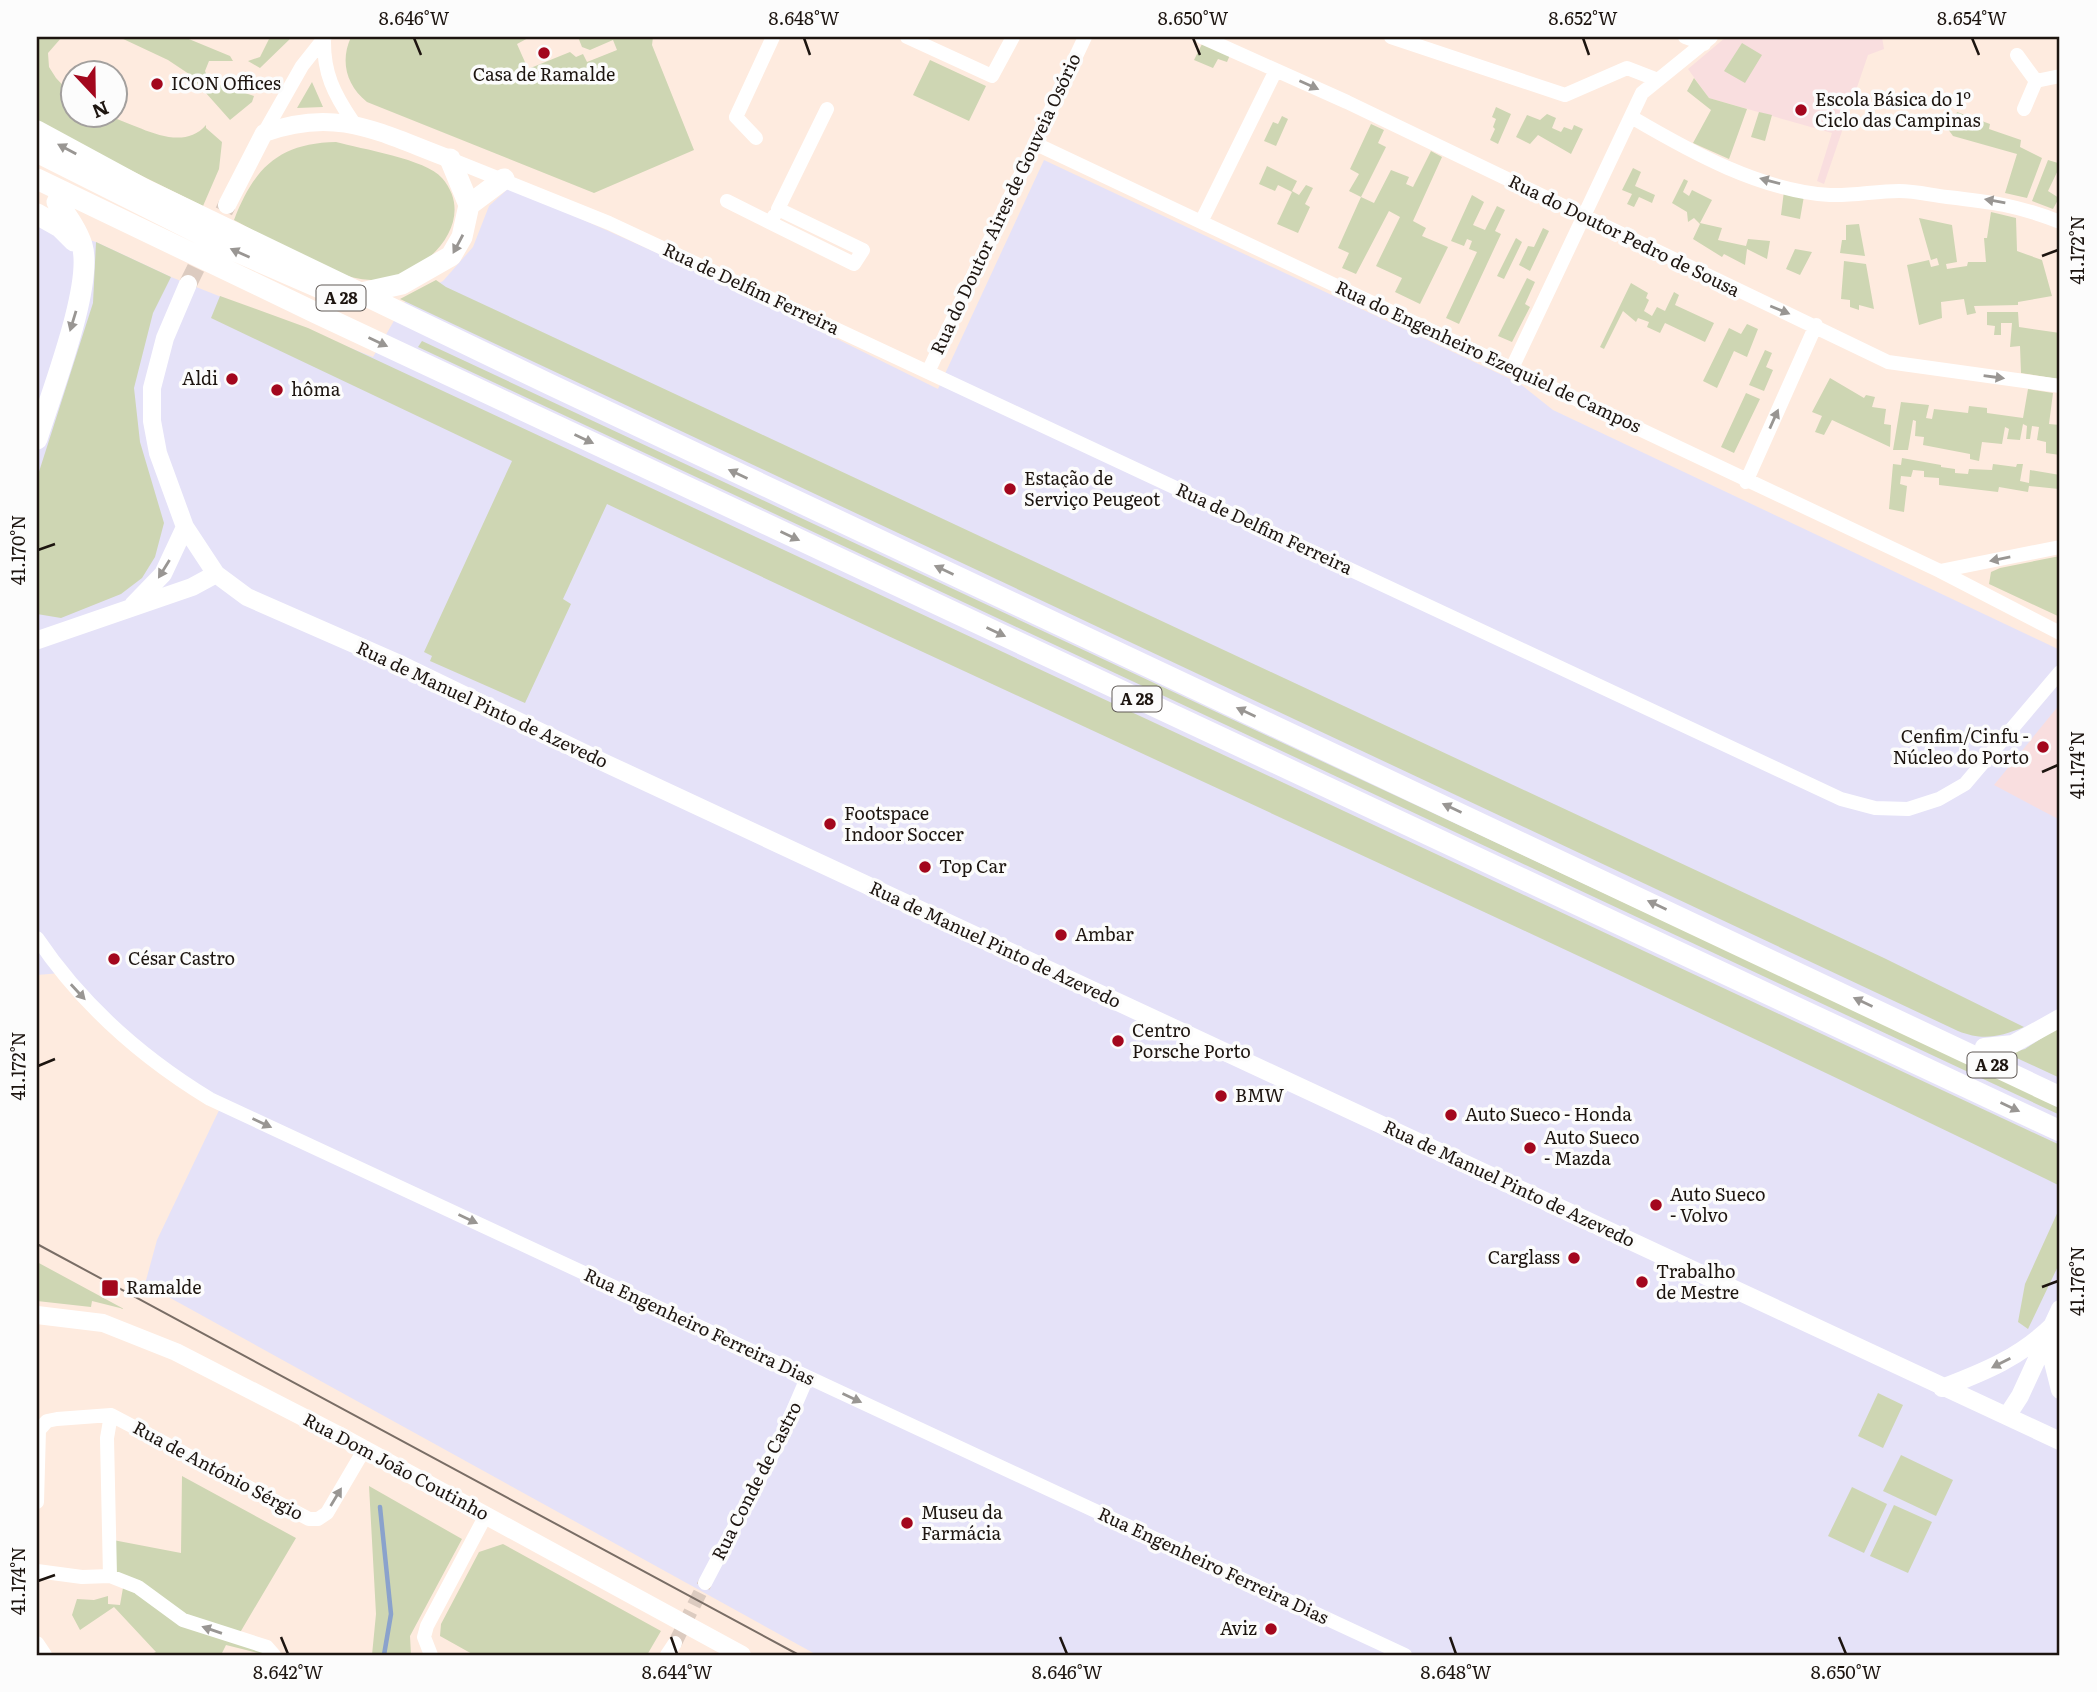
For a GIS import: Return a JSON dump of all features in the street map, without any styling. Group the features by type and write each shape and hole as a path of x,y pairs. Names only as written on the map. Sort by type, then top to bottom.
{"highway":[{"name":"A 28","path":"37,131 191,212 549,384 2060,1097"},
{"name":"A 28","path":"37,152 226,247 530,385 549,384"},
{"path":"362,293 402,284 440,265 451,256 462,237 469,205 450,159"},
{"name":"A 28","path":"37,179 2060,1131"},
{"path":"469,205 504,179"},
{"name":"A 28","path":"37,193 84,214 107,214"},
{"name":"A 28","path":"137,201 191,212"},
{"path":"37,439 79,302 84,254 77,233 57,202"},
{"path":"37,214 60,227 84,254"},
{"path":"1924,1032 1949,1031 2060,1083"}],"main road":[{"name":"Rua de Delfim Ferreira","path":"264,133 302,122 353,122 450,159"},
{"path":"227,205 264,133"},
{"name":"Rua de Manuel Pinto de Azevedo","path":"188,284 165,338 152,388 152,421 158,453 186,527 216,574 247,597 402,665 2060,1441"},
{"path":"133,605 163,574 186,527"},
{"path":"37,649 37,639 192,587 216,574"},
{"path":"1984,1047 2013,1044 2060,1018"},
{"name":"Rua Dom João Coutinho","path":"37,1315 103,1323 176,1352 486,1515 742,1655"},
{"path":"1942,1388 2003,1363 2031,1345 2057,1317"},
{"path":"2057,1317 2052,1358 2060,1390"},
{"path":"2007,1416 2057,1317"}],"street":[{"path":"324,37 324,57 330,85 353,122"},
{"path":"264,133 302,65 324,37"},
{"path":"756,138 736,117 773,37"},
{"path":"907,37 992,76 1013,37"},
{"name":"Rua do Doutor Aires de Gouveia Osório","path":"928,372 1085,37"},
{"name":"Rua do Doutor Pedro de Sousa","path":"1202,37 1759,301 1816,325 1888,362 2060,386"},
{"path":"1391,37 1565,94 1627,68 1658,80"},
{"path":"1685,37 1707,40"},
{"path":"1512,368 1633,118 1642,93 1707,40"},
{"path":"2017,55 2036,81"},
{"path":"1201,222 1276,70"},
{"path":"2036,81 2060,76"},
{"path":"2024,109 2036,81"},
{"path":"771,223 827,109"},
{"path":"1633,118 1699,158 1737,172 1813,193 1831,195 1901,191 1983,199 2014,206 2060,222"},
{"name":"Rua do Engenheiro Ezequiel de Campos","path":"1035,144 1512,368 1746,482 1940,571 2060,633"},
{"name":"Rua de Delfim Ferreira","path":"450,159 609,223 1841,799 1875,808 1908,809 1939,799 1965,784 2060,672"},
{"path":"727,201 854,264 863,250 778,209"},
{"path":"815,244 822,229"},
{"path":"1746,482 1816,325"},
{"path":"1940,571 2060,547"},
{"path":"37,940 37,958"},
{"name":"Rua Engenheiro Ferreira Dias","path":"37,940 61,973 107,1023 210,1099 1405,1655"},
{"name":"Rua Conde de Castro","path":"705,1583 782,1436 807,1378"},
{"path":"37,1502 39,1430 47,1421 111,1415 107,1438 110,1576"},
{"name":"Rua de António Sérgio","path":"111,1415 309,1519 318,1519 327,1513 364,1450"},
{"path":"431,1655 424,1637 427,1626 486,1515"},
{"path":"37,1571 82,1577 110,1576 138,1587 183,1620 267,1647 274,1655"},
{"path":"37,1643 45,1655"}],"shaded area":[{"name":"Escola Básica do 1º Ciclo das Campinas","path":"1726,37 1882,37 1884,49 1868,55 1824,184 1817,181 1832,133 1709,98 1688,69"},
{"path":"1044,160 1519,383 1553,410 2060,650 2060,1655 817,1655 145,1284 157,1240 222,1104 196,1090 61,973 37,975 37,224 96,242 171,277 373,357 406,300 443,281 473,247 489,206 510,187 722,282 938,389"},
{"name":"Cenfim/Cinfu - Núcleo do Porto","path":"2060,704 2060,820 1994,785"}],"green space":[{"path":"37,37 62,37 48,53 49,67 60,82 60,130 130,130 130,124 158,134 184,137 195,134 206,125 222,142 219,169 203,206 49,130 37,120"},
{"path":"119,37 184,37 230,56 233,61 209,61 205,71 209,81 254,96 252,102 230,120 189,74 168,60"},
{"path":"270,37 292,37 260,68 248,61 260,57"},
{"path":"351,37 530,37 517,44 528,69 570,52 576,57 583,54 587,62 617,50 613,40 590,50 582,47 578,37 653,37 652,45 694,150 594,193 367,102 354,88 347,72 346,55"},
{"path":"1203,42 1230,55 1227,62 1218,59 1213,68 1194,60"},
{"path":"1742,43 1762,55 1745,83 1724,71"},
{"path":"930,60 986,86 969,121 913,95"},
{"path":"1694,78 1709,98 1747,109 1729,159 1693,143 1711,110 1687,91"},
{"path":"312,82 323,107 297,108"},
{"path":"1496,107 1511,114 1498,144 1490,140 1495,129 1493,127 1496,119 1492,117"},
{"path":"1759,112 1772,115 1765,141 1751,137"},
{"path":"1957,112 1990,124 1989,129 2021,140 2020,147 2042,158 2027,198 2005,193 2017,154 1953,136 1937,114 1955,119"},
{"path":"1547,114 1556,118 1552,128 1561,132 1564,127 1572,130 1574,125 1583,129 1571,154 1538,135 1530,144 1516,137 1527,115 1540,120"},
{"path":"1282,116 1288,119 1276,146 1264,141 1273,122 1278,124"},
{"path":"1371,124 1384,130 1378,143 1386,147 1361,197 1349,191 1359,174 1350,169"},
{"path":"336,142 422,165 442,178 452,196 454,214 450,231 425,261 408,272 371,280 337,273 234,220 250,186 271,162 299,147"},
{"path":"1431,151 1442,157 1413,221 1426,228 1422,236 1448,247 1420,304 1395,292 1402,278 1376,266 1400,217 1389,211 1356,274 1342,268 1349,253 1338,248 1361,197 1374,203 1391,170 1409,177 1406,184 1413,187"},
{"path":"2060,157 2060,166 2048,191 2059,198 2053,209 2032,201 2048,160 2058,163"},
{"path":"1267,166 1297,181 1292,191 1299,195 1306,185 1313,188 1305,204 1310,207 1298,233 1277,224 1292,192 1278,185 1275,191 1259,184"},
{"path":"1633,168 1641,172 1635,186 1655,195 1652,203 1639,197 1634,207 1627,204 1632,194 1622,190"},
{"path":"1684,179 1688,181 1683,192 1689,196 1692,190 1712,200 1700,223 1722,228 1718,240 1746,246 1748,239 1770,241 1767,259 1747,249 1745,265 1724,254 1722,257 1693,239 1700,224 1694,218 1688,222 1687,212 1672,203"},
{"path":"1784,191 1804,196 1800,219 1781,215"},
{"path":"1472,195 1484,202 1473,225 1485,230 1497,206 1505,210 1495,231 1501,234 1459,324 1446,318 1477,252 1469,249 1472,241 1467,239 1464,246 1451,241"},
{"path":"1991,212 2016,218 2017,251 2042,260 2052,296 2018,302 2018,305 1974,306 1976,313 1967,315 1964,299 1941,302 1942,318 1919,325 1907,265 1929,260 1931,267 1939,265 1937,258 1931,260 1919,218 1952,225 1957,262 1946,264 1947,269 1967,266 1968,262 1986,262 1984,238 1987,238"},
{"path":"1859,224 1865,256 1840,253 1842,240 1846,240 1846,225"},
{"path":"1543,228 1549,231 1530,271 1519,265 1528,246 1534,247"},
{"path":"1516,238 1522,242 1504,279 1497,276"},
{"path":"96,242 171,277 153,313 134,388 140,442 164,523 155,557 142,578 121,594 61,618 37,614 37,478 93,303"},
{"path":"1795,249 1812,252 1800,275 1786,269"},
{"path":"1844,261 1866,264 1874,309 1859,305 1859,310 1850,307 1850,300 1841,299"},
{"path":"1527,278 1535,282 1525,304 1530,307 1512,342 1498,336"},
{"path":"436,280 1884,958 2024,1027 1991,1036 1975,1036 1958,1031 400,299"},
{"path":"1631,283 1648,293 1646,298 1649,300 1644,311 1652,316 1657,307 1665,311 1674,292 1679,295 1675,305 1714,323 1705,342 1665,323 1660,333 1647,327 1649,322 1638,318 1636,322 1623,311 1604,349 1600,347"},
{"path":"220,296 308,328 2060,1145 2060,1186 1699,1012 607,504 563,599 571,604 525,703 430,661 432,656 424,652 512,461 211,318"},
{"path":"1987,312 2018,312 2019,327 2060,333 2058,379 2021,373 2020,346 2010,347 2012,323 2001,323 2001,335 1994,335 1995,326 1987,325"},
{"path":"1747,324 1758,329 1747,357 1734,351 1717,388 1703,381 1729,328 1741,334"},
{"path":"422,341 2060,1106 2060,1115 418,347"},
{"path":"1765,350 1772,353 1766,367 1773,370 1764,391 1749,385"},
{"path":"1830,378 1864,398 1866,395 1875,397 1872,407 1886,409 1884,424 1891,425 1890,447 1832,420 1824,435 1815,432 1822,416 1812,412"},
{"path":"2028,389 2053,393 2049,424 2060,425 2060,455 2046,453 2046,442 2037,440 2039,427 2032,426 2030,439 2026,439 2027,426 2023,424 2020,440 2007,439 2009,429 2005,427 2002,444 1982,442 1979,461 1970,459 1970,454 1923,445 1924,437 1915,436 1916,421 1913,420 1908,450 1893,450 1901,402 1929,405 1926,418 1932,419 1934,409 1968,413 1969,406 1987,408 1987,413 2023,418"},
{"path":"1746,393 1760,399 1734,453 1721,447"},
{"path":"1902,458 1941,465 1955,469 1955,473 1968,474 1969,469 1992,470 1993,464 2016,467 2017,464 2023,464 2020,481 2029,483 2030,470 2060,475 2059,489 2029,486 2028,492 1999,487 1998,492 1939,485 1939,478 1924,477 1924,471 1913,470 1911,477 1901,476 1900,484 1907,486 1904,512 1889,509 1893,464 1901,465"},
{"path":"2060,556 2060,617 1989,584 1991,572 2000,568"},
{"path":"2060,1026 2060,1078 2008,1054 2025,1049"},
{"path":"2060,1207 2060,1262 2028,1329 2018,1322 2025,1284"},
{"path":"37,1262 124,1309 92,1301 91,1307 37,1301"},
{"path":"1878,1393 1903,1405 1883,1448 1858,1436"},
{"path":"1901,1455 1953,1480 1936,1516 1883,1491"},
{"path":"182,1476 296,1538 238,1636 267,1647 266,1655 226,1645 221,1655 149,1655 156,1652 114,1607 80,1630 72,1615 77,1599 94,1600 108,1596 108,1604 120,1605 124,1582 110,1576 113,1540 181,1553"},
{"path":"369,1486 462,1539 410,1636 411,1655 372,1655 376,1614"},
{"path":"1852,1487 1887,1504 1864,1553 1828,1536"},
{"path":"1894,1505 1932,1522 1908,1573 1870,1556"},
{"path":"503,1544 661,1631 647,1655 474,1655 440,1636 441,1624 479,1552"}],"waterway":[{"path":"380,1507 391,1614 384,1655"}],"tunnel":[{"path":"188,284 227,205"},
{"path":"675,1643 705,1583"}],"tram line":[{"path":"37,1244 799,1655"}],"place":[{"name":"Casa de Ramalde","path":"544,53"},
{"name":"ICON Offices","path":"157,84"},
{"name":"Escola Básica do 1º Ciclo das Campinas","path":"1801,110"},
{"name":"Aldi","path":"232,379"},
{"name":"hôma","path":"277,390"},
{"name":"Estação de Serviço Peugeot","path":"1010,489"},
{"name":"Cenfim/Cinfu - Núcleo do Porto","path":"2043,747"},
{"name":"Footspace Indoor Soccer","path":"830,824"},
{"name":"Top Car","path":"925,867"},
{"name":"Ambar","path":"1061,935"},
{"name":"César Castro","path":"114,959"},
{"name":"Centro Porsche Porto","path":"1118,1041"},
{"name":"BMW","path":"1221,1096"},
{"name":"Auto Sueco - Honda","path":"1451,1115"},
{"name":"Auto Sueco - Mazda","path":"1530,1148"},
{"name":"Auto Sueco - Volvo","path":"1656,1205"},
{"name":"Carglass","path":"1574,1258"},
{"name":"Trabalho de Mestre","path":"1642,1282"},
{"name":"Ramalde","path":"110,1288"},
{"name":"Museu da Farmácia","path":"907,1523"},
{"name":"Aviz","path":"1271,1629"}]}
